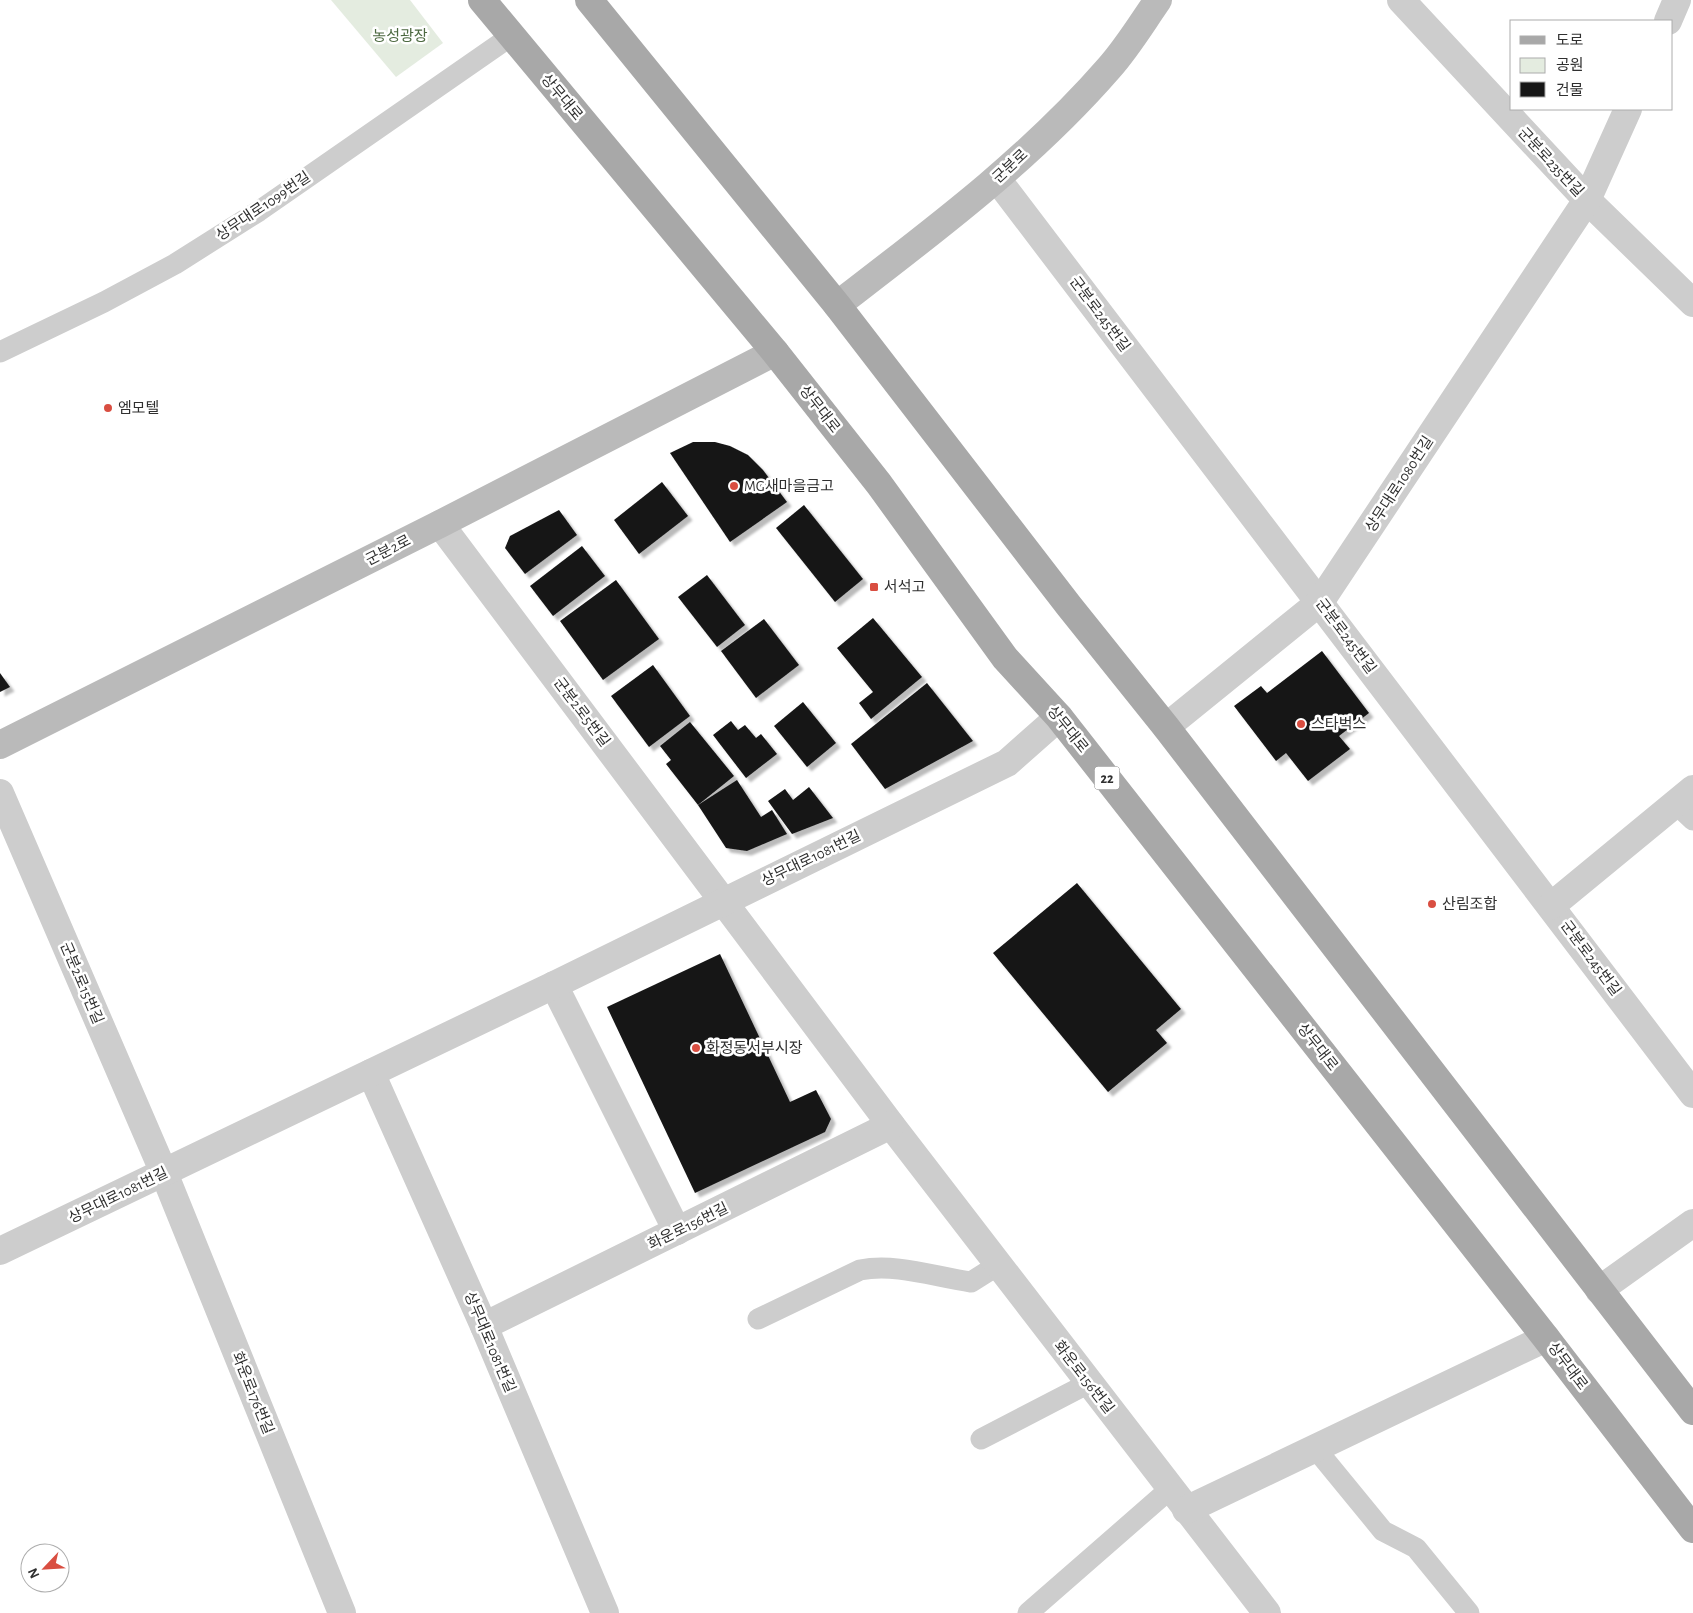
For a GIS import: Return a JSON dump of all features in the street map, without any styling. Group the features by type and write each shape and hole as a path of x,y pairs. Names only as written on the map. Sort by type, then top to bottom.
{"main road":[{"name":"22","path":"482,0 511,36"},
{"path":"507,0 511,36"},
{"path":"589,0 837,305 1069,606 1166,727 1693,1411"},
{"name":"상무대로","path":"511,36 775,352 879,484 1006,658 1059,717 1546,1338 1693,1529"}],"street":[{"name":"군분로","path":"837,305 997,179 1075,105 1110,67 1158,0"},
{"name":"군분로235번길","path":"1401,0 1586,200 1691,294"},
{"path":"1668,20 1677,0"},
{"name":"상무대로1080번길","path":"1166,727 1320,602 1586,200 1628,110"},
{"name":"군분로245번길","path":"997,179 1693,1094"},
{"name":"군분2로","path":"0,745 440,524 775,352"},
{"name":"군분2로5번길","path":"440,524 724,901"},
{"name":"상무대로1081번길","path":"0,1251 371,1074 1007,763 1059,717"},
{"name":"군분2로15번길","path":"0,793 164,1173"},
{"path":"1551,906 1687,804"},
{"name":"화운로156번길","path":"724,901 891,1125 1267,1613"},
{"path":"554,985 677,1231"},
{"name":"상무대로1081번길","path":"371,1074 484,1326 605,1613"},
{"name":"화운로156번길","path":"484,1326 891,1125"},
{"name":"화운로176번길","path":"164,1173 342,1613"},
{"path":"1599,1290 1693,1222"},
{"path":"1178,1499 1315,1448 1546,1338"}],"lane":[{"name":"상무대로1099번길","path":"0,352 104,302 175,264 259,210 511,36"},
{"path":"758,1319 860,1270 890,1268 971,1282 998,1265"},
{"path":"981,1438 1089,1382"},
{"path":"1315,1448 1383,1531 1416,1548 1470,1613"},
{"path":"1028,1613 1178,1499"}],"green space":[{"name":"농성광장","path":"331,0 410,0 443,43 396,77"}],"building":[{"name":"MG새마을금고","path":"693,442 715,442 730,446 748,455 763,470 787,502 730,542 670,453"},
{"path":"662,482 688,516 639,554 614,520"},
{"path":"804,505 863,579 835,602 776,528"},
{"path":"559,510 577,535 525,574 505,548 510,536"},
{"path":"582,546 605,576 553,616 530,586"},
{"path":"707,575 745,625 717,647 678,597"},
{"path":"616,580 659,639 603,680 560,621"},
{"path":"873,618 922,677 871,719 859,703 873,692 837,648"},
{"path":"764,619 799,665 756,698 721,651"},
{"name":"스타벅스","path":"1322,651 1369,713 1339,736 1350,749 1308,781 1286,753 1276,761 1234,706 1261,686 1267,693"},
{"path":"653,665 690,716 649,747 611,696"},
{"path":"0,673 10,687 0,692"},
{"path":"927,683 973,741 885,789 851,744"},
{"path":"803,702 836,743 807,767 774,726"},
{"path":"731,721 738,730 745,725 756,738 761,734 777,754 746,778 713,735"},
{"path":"690,722 734,776 698,805 666,764 671,760 660,746"},
{"path":"737,780 761,817 772,810 787,834 747,851 726,848 698,805"},
{"path":"809,787 833,818 792,834 768,801 785,789 793,800"},
{"path":"1077,883 1181,1009 1156,1030 1167,1043 1108,1092 993,953"},
{"name":"화정동서부시장","path":"720,954 790,1102 816,1090 831,1119 825,1132 695,1193 607,1007"}],"place":[{"name":"엠모텔","path":"108,408"},
{"name":"MG새마을금고","path":"734,486"},
{"name":"서석고","path":"874,587"},
{"name":"스타벅스","path":"1301,724"},
{"name":"산림조합","path":"1432,904"},
{"name":"화정동서부시장","path":"696,1048"}]}
